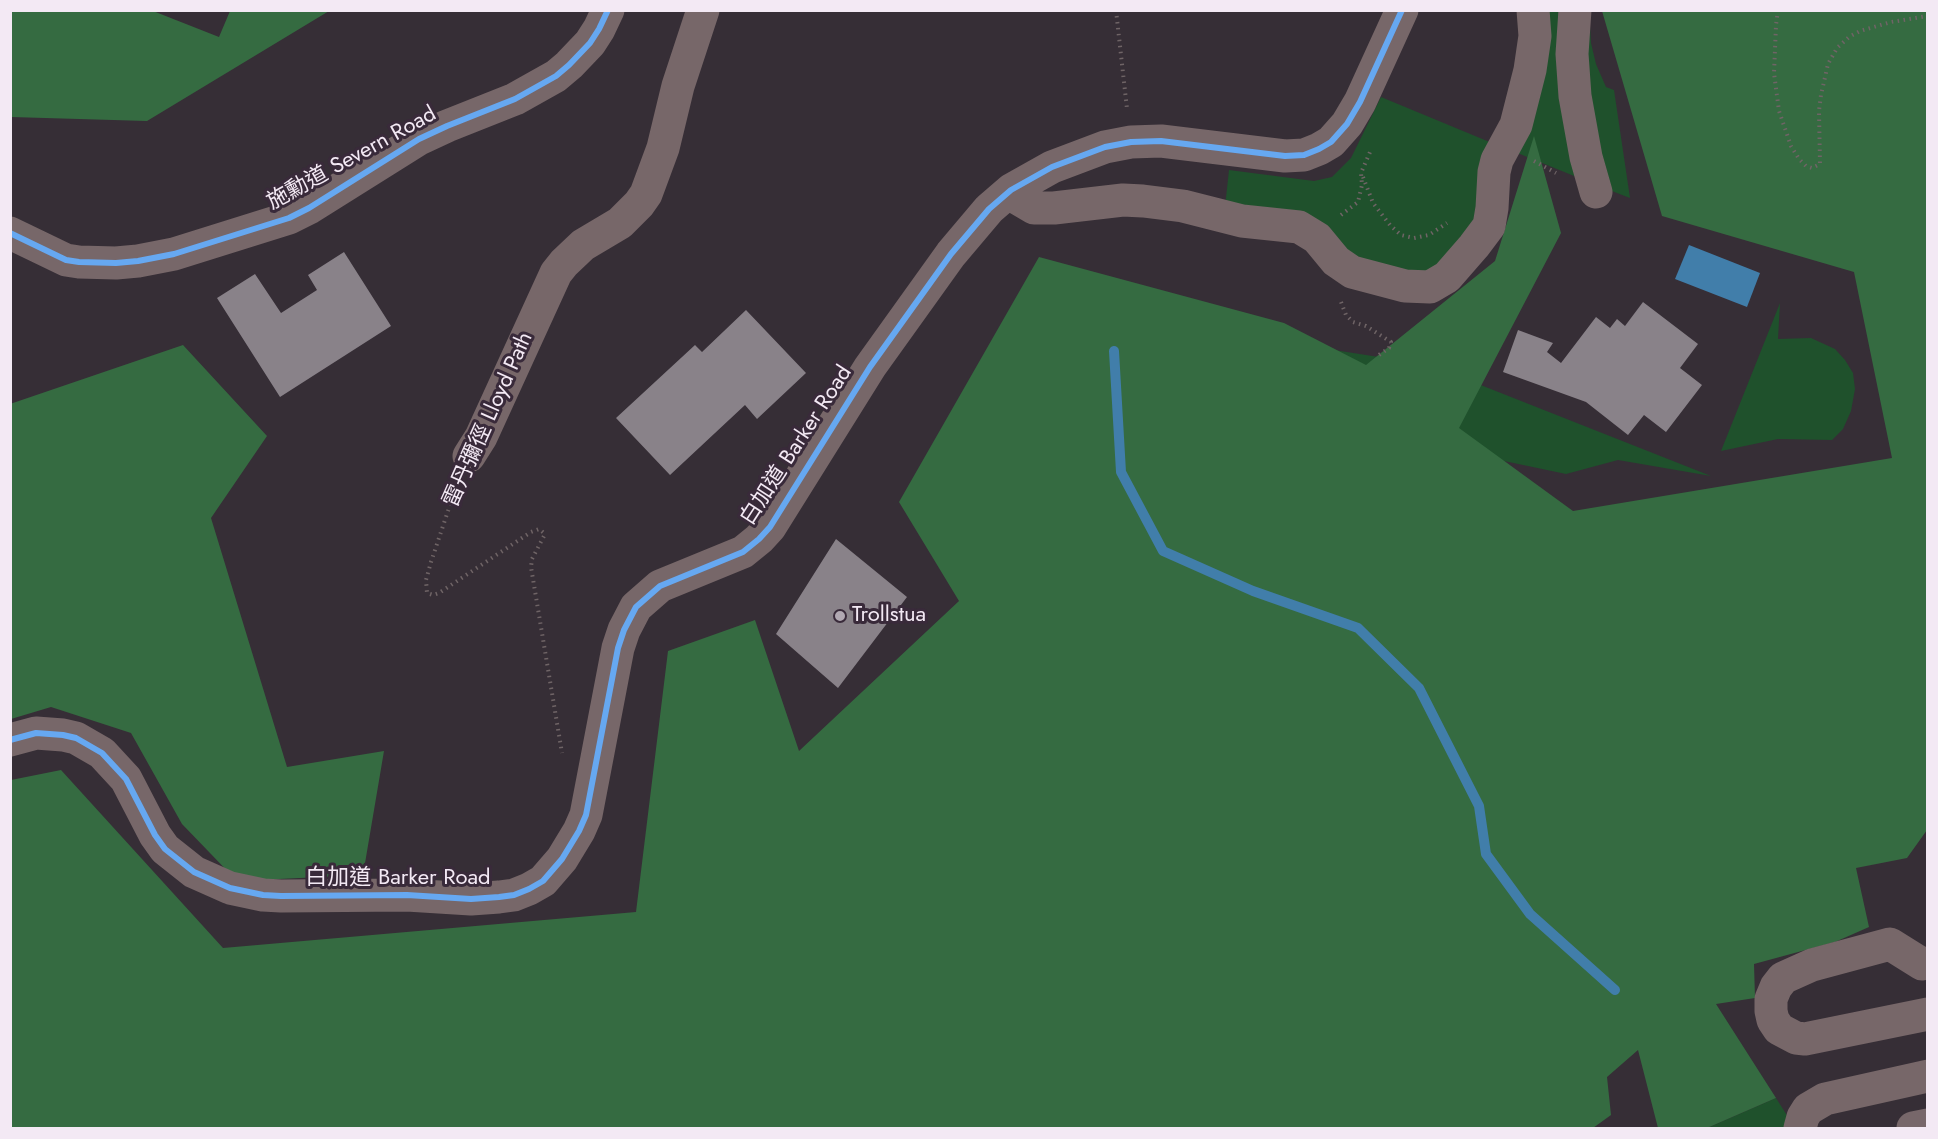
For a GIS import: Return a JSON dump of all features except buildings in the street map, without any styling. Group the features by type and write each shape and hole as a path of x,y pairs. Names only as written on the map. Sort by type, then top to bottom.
{"main road":[{"path":"1913,1128 1928,1125"}],"street":[{"name":"施勳道 Severn Road","path":"10,233 66,260 116,263 174,254 289,219 419,139 515,99 556,76 590,42 608,10"},
{"name":"雷丹彌徑 Lloyd Path","path":"469,456 556,273 564,262 583,245 620,223 646,194 658,164 678,86 703,10"},
{"name":"白加道 Barker Road","path":"10,740 36,733 63,735 76,738 102,753 126,779 155,835 165,849 194,872 230,888 263,895 281,896 407,894 471,899 514,895 529,889 543,881 562,859 586,815 618,648 636,607 660,586 743,552 759,540 770,527 852,395 914,305 981,218 1011,190 1052,166 1105,147 1131,142 1161,141 1285,156 1304,155 1319,149 1331,142 1347,124 1360,102 1402,10"},
{"path":"1011,190 1017,198 1034,208 1123,200 1143,201 1183,206 1242,221 1299,227 1317,238 1336,261 1352,272 1416,288 1436,285 1459,264 1489,226 1497,160 1516,126 1530,70 1535,36 1533,10"},
{"path":"1575,10 1572,54 1575,96 1586,157 1596,192"},
{"path":"1928,963 1922,964 1890,944 1812,965 1783,978 1771,999 1771,1011 1773,1020 1779,1029 1796,1038 1805,1039 1928,1014"},
{"path":"1800,1128 1808,1109 1825,1099 1928,1076"}],"path":[{"path":"1116,10 1131,142"},
{"path":"1779,10 1776,25 1774,73 1779,111 1791,146 1799,159 1812,168 1820,164 1821,95 1828,64 1837,48 1860,31 1891,22 1928,16"},
{"path":"1374,142 1361,173 1362,185 1358,202 1336,218 1335,228 1338,241 1335,276 1341,305 1346,315 1353,322 1366,326 1390,342 1389,348 1376,357"},
{"path":"1504,146 1565,178"},
{"path":"1361,173 1373,203 1401,235 1414,238 1429,235 1451,220"}],"green space":[{"path":"11,10 153,11 219,37 230,11 329,11 147,121 11,117"},
{"path":"1544,11 1567,11 1584,180 1515,152"},
{"path":"1589,11 1591,43 1596,64 1606,87 1614,90 1630,198 1604,188 1580,22"},
{"path":"1602,11 1927,11 1927,830 1907,858 1856,868 1869,927 1835,942 1754,964 1755,998 1716,1004 1776,1098 1707,1128 1658,1128 1638,1050 1607,1077 1611,1115 1593,1128 11,1128 11,780 61,770 223,948 636,912 668,651 755,620 799,751 959,601 899,502 1039,257 1284,323 1366,365 1495,261 1534,136 1561,233 1459,428 1573,511 1892,458 1854,272 1662,216"},
{"path":"1381,97 1492,143 1483,219 1436,274 1407,278 1225,207 1229,170 1314,181 1332,177 1351,158"},
{"path":"1780,303 1778,339 1811,338 1835,349 1845,360 1853,373 1855,389 1851,411 1843,429 1832,440 1778,439 1721,451"},
{"path":"1251,337 1430,365 1711,476 1618,460 1566,474 1485,457"},
{"path":"183,345 267,436 211,518 287,767 384,751 363,875 237,881 182,824 131,733 51,707 11,719 10,404"},
{"path":"1776,1098 1795,1128 1707,1128"}],"water":[{"path":"1689,245 1760,273 1747,307 1675,279"}],"waterway":[{"path":"1114,351 1121,472 1163,551 1253,591 1358,628 1419,688 1479,806 1486,854 1530,914 1615,990"}],"cycle path":[{"path":"10,233 66,260 116,263 174,254 289,218 309,208 419,139 515,99 556,76 590,43 608,10"},
{"path":"10,740 36,733 63,735 76,738 102,753 126,779 155,835 165,849 194,872 230,888 263,895 281,896 407,895 471,899 514,895 529,889 543,881 562,859 586,815 618,648 636,607 660,586 743,552 770,527 870,367 951,254 989,209 1011,190 1052,167 1105,147 1131,142 1161,141 1285,156 1304,155 1319,149 1331,142 1347,124 1360,102 1402,10"}],"place":[{"name":"Trollstua","path":"840,616"}]}
